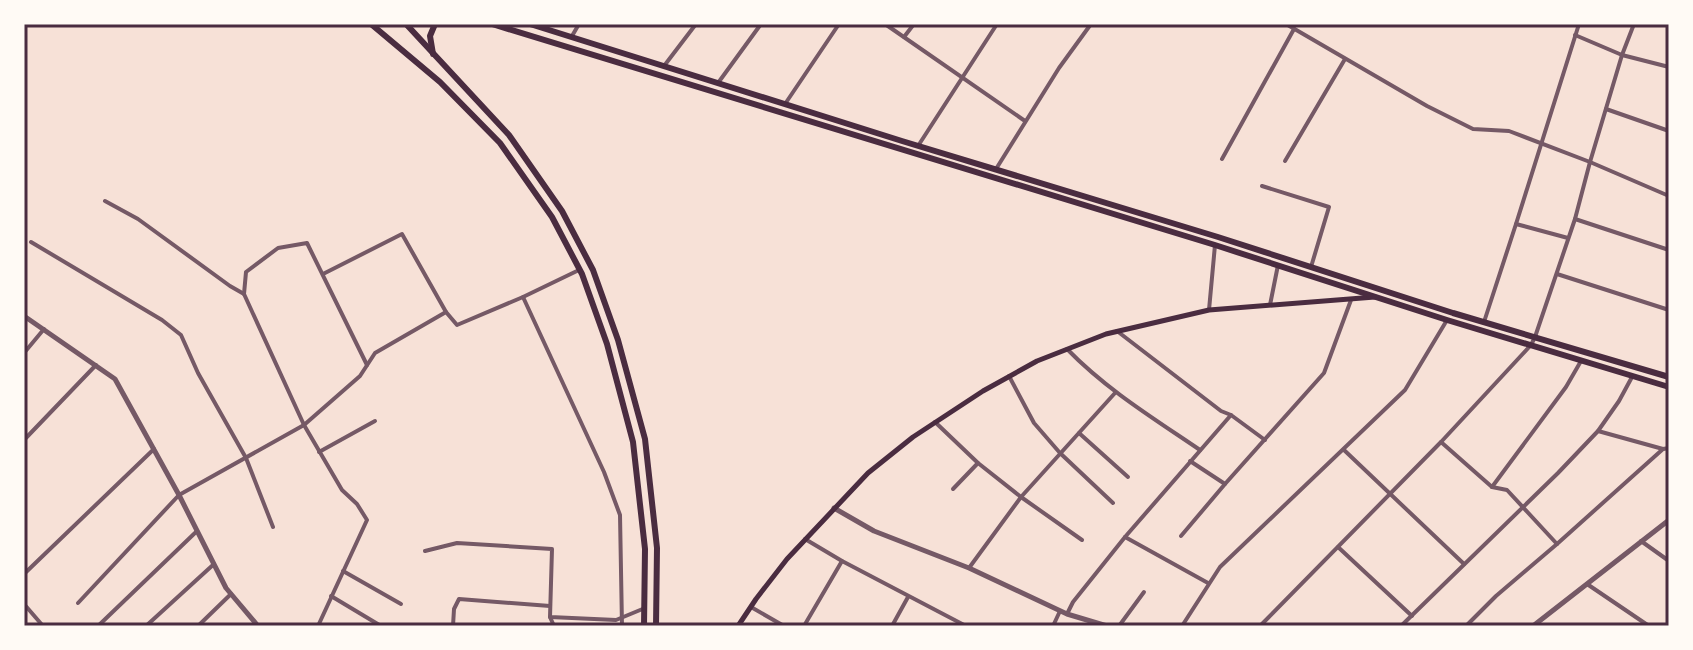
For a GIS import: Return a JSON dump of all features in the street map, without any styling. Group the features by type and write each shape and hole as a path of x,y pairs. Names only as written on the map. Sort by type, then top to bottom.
{"main road":[{"path":"371,24 440,82 500,143 552,217 579,269 607,344 633,442 645,549 644,626"},
{"path":"406,24 509,135 562,211 593,270 618,340 645,439 657,548 656,626"},
{"path":"433,54 430,36 435,24"},
{"path":"492,24 1669,387"},
{"path":"530,24 1669,377"},
{"path":"738,626 805,539 868,473 935,422 1037,361 1117,331 1209,310 1376,297"}],"street":[{"path":"572,37 579,24"},
{"path":"664,66 696,24"},
{"path":"718,83 761,24"},
{"path":"785,104 839,24"},
{"path":"885,24 1025,121"},
{"path":"904,37 914,24"},
{"path":"918,146 997,24"},
{"path":"996,169 1059,68 1091,24"},
{"path":"1286,24 1427,106 1473,129 1509,131 1669,196"},
{"path":"1484,322 1579,24"},
{"path":"1260,626 1441,442 1531,345 1575,219 1622,55 1634,24"},
{"path":"1222,159 1294,29"},
{"path":"1575,35 1622,55 1669,67"},
{"path":"1285,161 1345,59"},
{"path":"1606,109 1669,131"},
{"path":"1262,186 1329,207 1311,267"},
{"path":"105,201 138,219 244,294"},
{"path":"1575,219 1669,250"},
{"path":"1516,224 1568,238"},
{"path":"323,274 402,234 446,312 457,325 579,269"},
{"path":"31,242 162,320 181,335 198,373 246,458 273,527"},
{"path":"318,626 367,520 357,504 342,490 304,425 244,294 246,272 278,248 307,243 367,365"},
{"path":"1209,310 1215,245"},
{"path":"1270,305 1278,265"},
{"path":"1557,274 1669,310"},
{"path":"523,297 604,472 620,515 622,626"},
{"path":"1181,536 1324,373 1351,300"},
{"path":"78,603 179,495 304,425 360,376 375,353 446,312"},
{"path":"24,316 115,379 231,594 258,626"},
{"path":"1182,626 1220,567 1405,390 1447,320"},
{"path":"24,353 44,329"},
{"path":"1117,331 1221,411 1265,440"},
{"path":"1067,349 1115,393 1200,450"},
{"path":"1492,487 1566,387 1581,361"},
{"path":"24,440 96,365"},
{"path":"1009,376 1034,423 1060,453 1113,503"},
{"path":"1401,626 1598,431 1632,377"},
{"path":"969,568 1021,497 1115,393"},
{"path":"1067,614 1073,602 1125,537 1231,415"},
{"path":"319,452 375,421"},
{"path":"935,422 978,463 1082,540"},
{"path":"1598,431 1666,448"},
{"path":"1079,433 1128,477"},
{"path":"1441,442 1492,487 1507,490 1557,544"},
{"path":"1466,626 1496,596 1666,448"},
{"path":"24,574 154,449"},
{"path":"1344,450 1464,565"},
{"path":"1190,461 1225,484"},
{"path":"953,489 978,463"},
{"path":"834,508 874,531 969,568 1067,614 1107,626"},
{"path":"1537,625 1669,520"},
{"path":"98,626 197,531"},
{"path":"1125,537 1208,583"},
{"path":"805,539 966,626"},
{"path":"1641,541 1669,561"},
{"path":"425,551 457,543 552,549 550,617 554,626"},
{"path":"1338,547 1412,616"},
{"path":"804,626 842,561"},
{"path":"146,626 214,564"},
{"path":"343,571 401,604"},
{"path":"1587,584 1649,626"},
{"path":"1119,626 1144,592"},
{"path":"198,626 231,594"},
{"path":"331,596 381,626"},
{"path":"892,626 908,597"},
{"path":"453,626 454,609 459,599 550,606"},
{"path":"24,604 43,626"},
{"path":"751,607 784,626"},
{"path":"550,617 616,620 645,608"},
{"path":"1053,626 1060,611"},
{"path":"949,626 953,620"}]}
